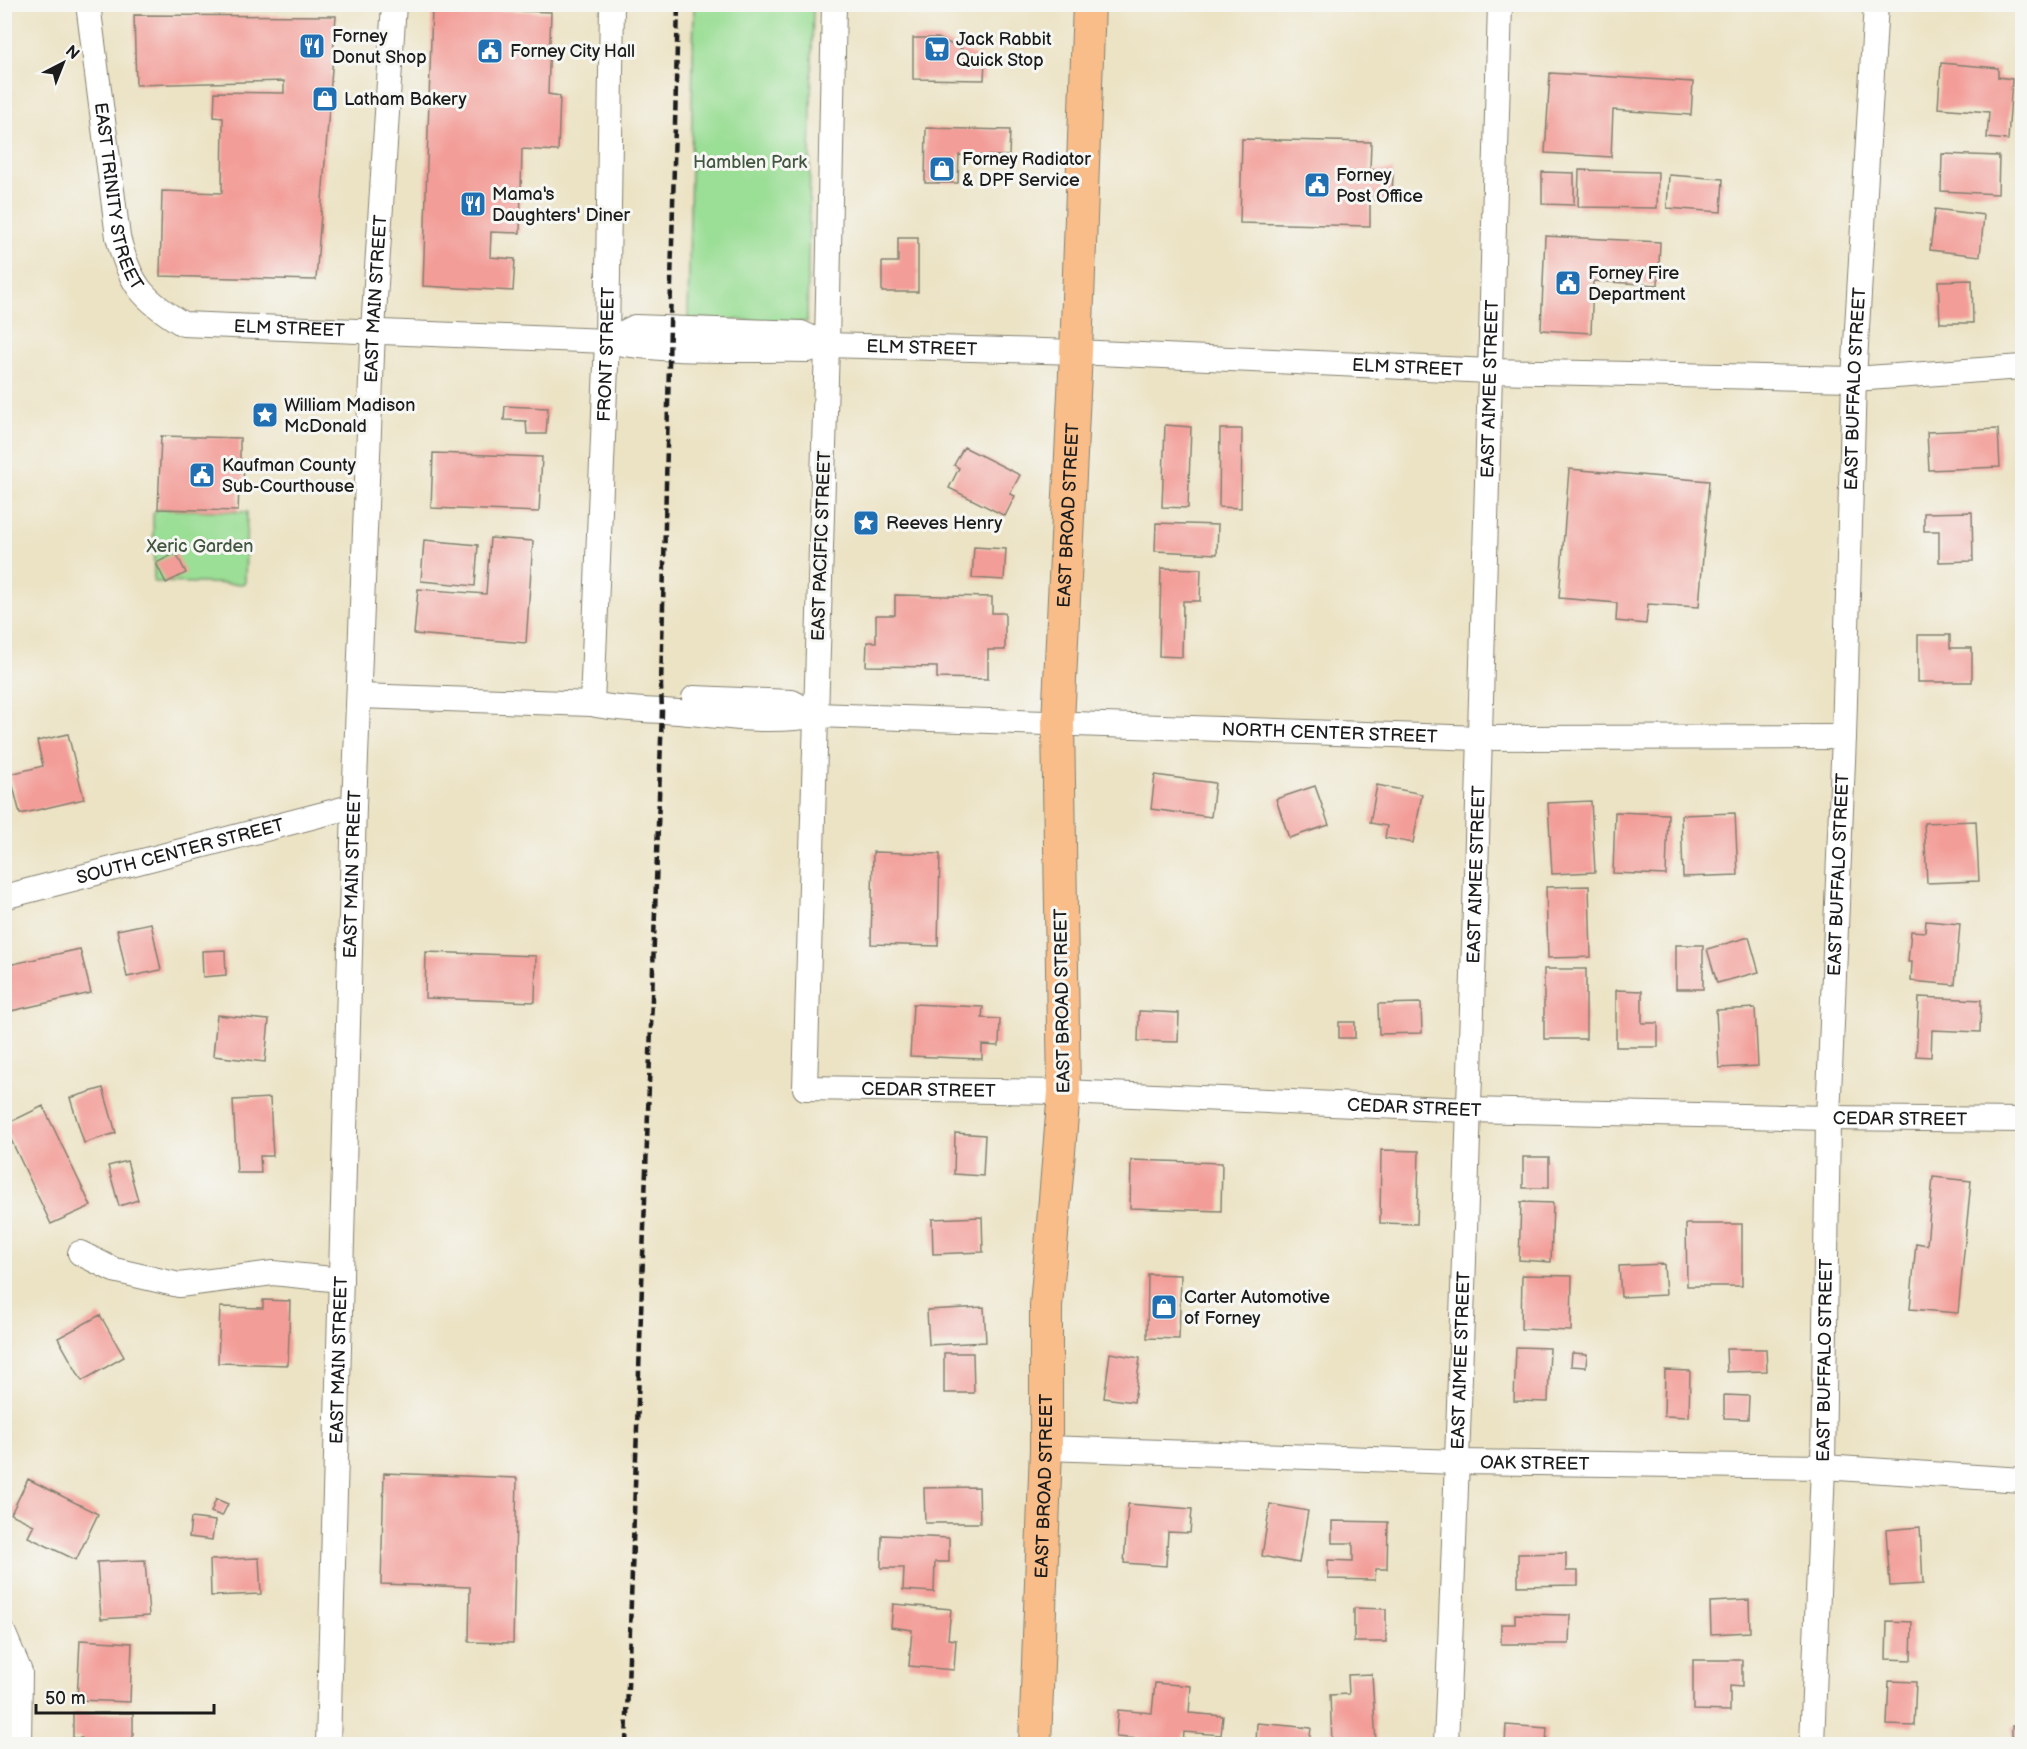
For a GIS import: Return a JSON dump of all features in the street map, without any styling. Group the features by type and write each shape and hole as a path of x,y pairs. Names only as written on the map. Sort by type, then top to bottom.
{"main road":[{"name":"EAST BROAD STREET","path":"1035,1744 1046,1448 1046,1306 1064,1092 1058,722 1076,352 1089,4"}],"street":[{"name":"EAST TRINITY STREET","path":"88,4 118,237 129,274 143,295 158,309"},
{"name":"EAST MAIN STREET","path":"328,1744 354,806 373,330 394,4"},
{"name":"FRONT STREET","path":"592,704 607,341 612,4"},
{"name":"EAST PACIFIC STREET","path":"806,1088 827,345 834,4"},
{"name":"EAST AIMEE STREET","path":"1446,1744 1458,1462 1500,4"},
{"name":"EAST BUFFALO STREET","path":"1812,1744 1823,1467 1828,1118 1844,737 1854,379 1876,4"},
{"name":"ELM STREET","path":"158,309 183,324 607,341 671,348 808,350 827,345 1076,352 1490,371 1854,379 2022,367"},
{"path":"359,696 592,704"},
{"name":"NORTH CENTER STREET","path":"592,704 614,708 661,704 792,702 816,715 1480,738 1844,737"},
{"name":"SOUTH CENTER STREET","path":"4,897 354,806"},
{"name":"CEDAR STREET","path":"806,1088 1064,1092 1468,1110 2022,1120"},
{"path":"80,1253 114,1270 179,1285 273,1273 341,1280"},
{"name":"OAK STREET","path":"1046,1448 1458,1462 1823,1467 2022,1480"},
{"path":"4,1634 21,1672 19,1744"}],"green space":[{"name":"Hamblen Park","path":"694,5 813,5 807,322 688,319"},
{"name":"Xeric Garden","path":"158,509 247,512 245,584 154,582 153,514"}],"building":[{"path":"432,8 551,12 548,94 560,96 558,151 522,149 520,233 491,232 490,257 515,259 513,291 423,286"},
{"path":"134,15 336,16 316,280 160,276 162,191 222,193 223,118 214,117 215,92 284,93 284,81 136,85"},
{"name":"Jack Rabbit Quick Stop","path":"913,38 938,38 985,60 984,80 913,79"},
{"path":"1941,63 1998,68 1998,77 2012,79 2008,140 1987,138 1989,112 1938,108"},
{"path":"1550,73 1693,82 1691,115 1613,110 1611,157 1545,153"},
{"name":"Forney Radiator & DPF Service","path":"926,128 1010,130 1009,156 959,155 958,183 925,183"},
{"name":"Forney Post Office","path":"1242,139 1371,142 1370,170 1393,170 1392,200 1370,200 1370,226 1240,223"},
{"path":"1942,154 1999,156 1998,194 1941,191"},
{"path":"1579,170 1658,172 1657,208 1578,207"},
{"path":"1542,172 1574,173 1574,205 1542,204"},
{"path":"1669,175 1723,179 1721,212 1667,208"},
{"path":"1935,209 1984,215 1980,256 1930,250"},
{"name":"Forney Fire Department","path":"1545,236 1660,242 1658,285 1593,281 1591,333 1541,330"},
{"path":"898,238 918,238 918,292 882,292 882,262 898,262"},
{"path":"1972,280 1973,323 1940,323 1938,281"},
{"path":"505,406 548,408 546,434 527,434 526,421 504,420"},
{"path":"1165,425 1191,427 1188,508 1162,507"},
{"path":"1220,429 1242,429 1241,508 1219,507"},
{"path":"1998,429 2000,467 1929,470 1927,432"},
{"name":"Kaufman County Sub-Courthouse","path":"161,436 240,438 240,460 244,461 243,488 239,488 238,511 158,509"},
{"path":"964,447 1020,475 1010,494 1015,496 1005,516 949,488 959,468 954,465"},
{"path":"433,453 542,457 539,512 431,508"},
{"path":"1569,469 1709,481 1699,607 1648,604 1646,624 1616,621 1617,603 1559,598"},
{"path":"1972,512 1973,561 1939,562 1939,531 1924,531 1924,513"},
{"path":"1156,523 1218,525 1217,554 1155,551"},
{"path":"490,538 533,541 526,643 414,634 418,589 486,594"},
{"path":"424,540 478,545 475,586 421,581"},
{"path":"974,547 1006,549 1004,580 972,578"},
{"path":"176,553 186,573 166,583 156,563"},
{"path":"1161,568 1201,569 1200,601 1183,601 1182,657 1159,656"},
{"path":"895,595 992,597 992,613 1005,613 1005,650 988,650 988,679 937,678 937,667 866,666 867,642 876,642 876,615 895,615"},
{"path":"1918,635 1950,635 1950,648 1972,648 1972,682 1918,682"},
{"path":"68,734 84,799 20,814 10,774 43,766 37,741"},
{"path":"1155,775 1215,783 1211,817 1151,809"},
{"path":"1377,785 1422,794 1413,843 1385,838 1387,826 1370,823"},
{"path":"1315,786 1329,825 1289,838 1276,799"},
{"path":"1591,801 1595,872 1552,874 1548,803"},
{"path":"1615,812 1668,814 1666,875 1613,873"},
{"path":"1735,813 1738,875 1683,877 1681,815"},
{"path":"1976,821 1979,881 1927,883 1924,823"},
{"path":"873,852 940,854 938,946 871,944"},
{"path":"1589,886 1591,957 1548,958 1546,887"},
{"path":"1926,921 1960,924 1955,985 1911,981 1912,962 1908,962 1911,931 1925,932"},
{"path":"151,923 161,970 127,977 117,930"},
{"path":"1749,937 1759,972 1717,983 1707,949"},
{"path":"1676,945 1703,945 1703,989 1676,989"},
{"path":"80,949 91,993 11,1011 4,983 4,966"},
{"path":"225,950 226,975 203,977 202,951"},
{"path":"426,952 536,956 535,1002 425,998"},
{"path":"1544,969 1586,969 1586,1039 1544,1039"},
{"path":"1616,990 1642,991 1642,1023 1658,1023 1658,1047 1616,1047"},
{"path":"1919,997 1981,1000 1980,1032 1932,1030 1931,1057 1916,1056"},
{"path":"1421,1003 1422,1033 1379,1034 1378,1004"},
{"path":"913,1004 983,1007 982,1018 1000,1019 999,1046 982,1045 982,1059 910,1056"},
{"path":"1755,1008 1758,1066 1719,1068 1716,1010"},
{"path":"1139,1011 1179,1013 1178,1042 1138,1041"},
{"path":"217,1015 269,1020 265,1062 213,1056"},
{"path":"1339,1022 1355,1022 1355,1038 1339,1038"},
{"path":"103,1088 116,1133 84,1143 70,1098"},
{"path":"270,1098 273,1156 260,1156 261,1173 237,1173 233,1100"},
{"path":"43,1106 91,1206 51,1224 4,1125"},
{"path":"955,1133 985,1135 983,1176 954,1174"},
{"path":"1381,1150 1419,1151 1417,1224 1380,1223"},
{"path":"1523,1157 1549,1157 1549,1188 1523,1188"},
{"path":"1131,1160 1222,1163 1221,1211 1130,1208"},
{"path":"127,1161 138,1200 119,1206 108,1166"},
{"path":"1933,1177 1971,1181 1958,1313 1910,1309 1916,1243 1927,1245"},
{"path":"1521,1202 1553,1203 1551,1262 1519,1260"},
{"path":"982,1217 983,1252 933,1254 932,1219"},
{"path":"1686,1224 1742,1224 1742,1286 1687,1286"},
{"path":"1664,1264 1666,1295 1621,1297 1619,1266"},
{"name":"Carter Automotive of Forney","path":"1148,1274 1181,1275 1179,1339 1147,1338"},
{"path":"1522,1275 1572,1276 1571,1331 1521,1329"},
{"path":"263,1300 290,1301 288,1365 218,1363 220,1307 263,1308"},
{"path":"984,1307 986,1342 929,1345 927,1310"},
{"path":"100,1315 124,1357 82,1381 58,1338"},
{"path":"1516,1347 1550,1348 1548,1402 1514,1401"},
{"path":"1726,1349 1766,1349 1767,1371 1727,1372"},
{"path":"944,1353 973,1353 974,1393 944,1393"},
{"path":"1110,1353 1140,1358 1134,1402 1104,1398"},
{"path":"1572,1353 1587,1354 1586,1367 1571,1366"},
{"path":"1665,1370 1690,1371 1689,1417 1664,1416"},
{"path":"1724,1395 1749,1396 1748,1419 1724,1418"},
{"path":"384,1473 517,1478 513,1643 469,1642 470,1587 381,1584"},
{"path":"28,1479 98,1514 76,1560 28,1537 34,1525 11,1514"},
{"path":"979,1487 980,1523 925,1523 924,1488"},
{"path":"216,1499 228,1504 222,1516 211,1512"},
{"path":"1128,1504 1192,1509 1190,1533 1168,1532 1166,1566 1124,1563"},
{"path":"1270,1504 1308,1511 1299,1563 1262,1556"},
{"path":"191,1518 215,1521 212,1540 189,1537"},
{"path":"1332,1521 1388,1522 1387,1569 1376,1569 1375,1580 1328,1579 1328,1560 1353,1561 1353,1543 1332,1543"},
{"path":"1920,1527 1923,1584 1890,1586 1886,1530"},
{"path":"882,1535 949,1538 949,1562 935,1562 934,1592 903,1590 904,1568 881,1568"},
{"path":"1566,1553 1566,1571 1578,1571 1578,1585 1518,1586 1518,1554"},
{"path":"259,1558 261,1594 211,1596 210,1560"},
{"path":"145,1560 149,1616 101,1619 97,1562"},
{"path":"1749,1600 1750,1632 1711,1634 1710,1602"},
{"path":"893,1604 951,1609 948,1639 956,1640 954,1670 909,1666 912,1630 891,1627"},
{"path":"1354,1608 1386,1609 1386,1642 1354,1642"},
{"path":"1515,1614 1570,1615 1569,1644 1501,1644 1501,1624 1515,1624"},
{"path":"1887,1621 1912,1622 1911,1660 1886,1659"},
{"path":"80,1640 132,1643 130,1702 77,1700"},
{"path":"1693,1660 1742,1660 1742,1687 1730,1686 1730,1711 1693,1710"},
{"path":"1372,1674 1376,1744 1332,1744 1330,1695 1349,1694 1348,1675"},
{"path":"1889,1681 1916,1682 1914,1726 1887,1725"},
{"path":"1155,1683 1191,1686 1189,1713 1223,1716 1221,1735 1184,1732 1183,1743 1116,1737 1118,1710 1152,1713"},
{"path":"73,1713 133,1713 133,1744 82,1744 82,1738 73,1738"},
{"path":"1257,1723 1311,1728 1309,1744 1256,1744"},
{"path":"1506,1725 1547,1728 1546,1744 1505,1744"},
{"path":"2012,1726 2022,1726 2022,1737 2012,1737"}],"railway":[{"path":"626,1744 662,711 678,4"}],"place":[{"name":"Forney Donut Shop","path":"312,46"},
{"name":"Jack Rabbit Quick Stop","path":"937,49"},
{"name":"Forney City Hall","path":"490,51"},
{"name":"Latham Bakery","path":"325,99"},
{"name":"Forney Radiator & DPF Service","path":"942,169"},
{"name":"Forney Post Office","path":"1317,185"},
{"name":"Mama's Daughters' Diner","path":"473,204"},
{"name":"Forney Fire Department","path":"1568,283"},
{"name":"William Madison McDonald","path":"265,415"},
{"name":"Kaufman County Sub-Courthouse","path":"202,475"},
{"name":"Reeves Henry","path":"866,523"},
{"name":"Carter Automotive of Forney","path":"1164,1307"}]}
